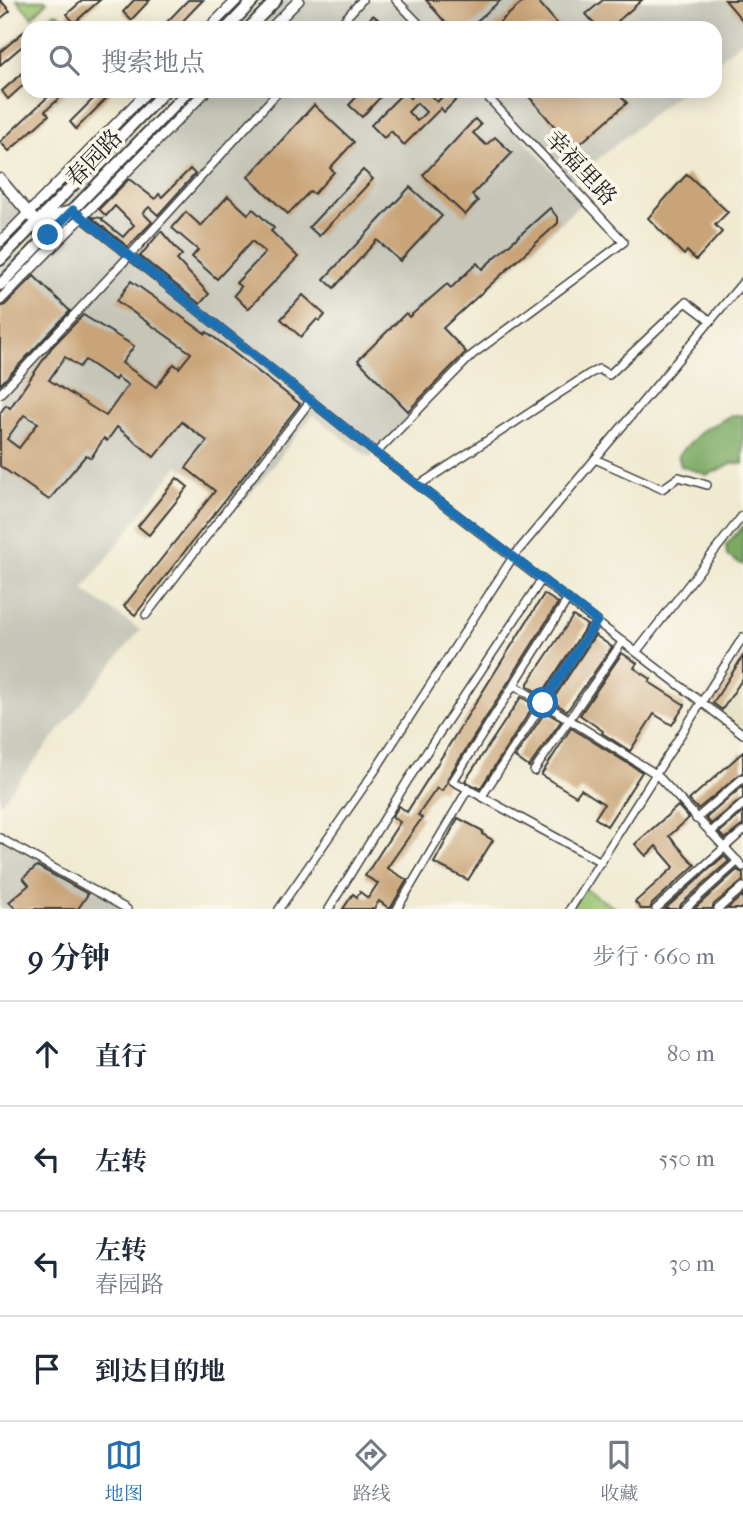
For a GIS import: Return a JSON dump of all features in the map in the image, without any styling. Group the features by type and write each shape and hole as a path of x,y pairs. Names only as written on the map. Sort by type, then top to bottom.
{"main road":[{"path":"234,21 254,0"},
{"path":"256,21 276,0"},
{"name":"春园路","path":"0,260 158,98"},
{"name":"春园路","path":"0,285 77,213 182,98"},
{"path":"0,179 36,222 77,213"}],"street":[{"path":"216,21 237,0"},
{"path":"278,21 299,0"},
{"path":"343,21 362,0"},
{"path":"396,0 416,21"},
{"path":"0,242 141,98"},
{"path":"0,300 77,213 199,98"},
{"path":"0,394 130,256 273,98"},
{"name":"幸福里路","path":"376,453 472,355 624,242 489,98"},
{"path":"77,213 376,453 743,734"},
{"path":"279,909 374,772 513,557 743,282"},
{"path":"419,485 589,374 599,369 609,375 686,302 711,320"},
{"path":"146,615 311,400"},
{"path":"596,458 662,489 679,477 707,485"},
{"path":"637,652 742,516"},
{"path":"329,909 408,780 542,579"},
{"path":"568,599 453,781 601,862"},
{"path":"482,796 597,621"},
{"path":"570,909 743,637"},
{"path":"534,771 623,641"},
{"path":"514,685 656,774 740,864 685,909"},
{"path":"696,818 743,778"},
{"path":"397,909 468,789"},
{"path":"710,833 743,804"},
{"path":"656,909 743,831"},
{"path":"0,838 127,909"},
{"path":"718,909 743,887"}],"shaded area":[{"path":"264,0 743,0 743,40 722,57 722,21 244,21"},
{"path":"168,98 486,98 582,203 447,327 472,355 370,458 313,415 239,508 178,465 83,590 140,630 0,804 0,271"},
{"path":"490,98 672,98 569,183"},
{"path":"0,179 28,213 0,241"},
{"path":"734,651 743,657 743,734 702,702"},
{"path":"0,833 127,909 0,909"}],"green space":[{"path":"17,0 45,0 47,2 32,17"},
{"path":"54,13 66,21 45,21"},
{"path":"732,415 743,415 743,464 734,463 707,475 681,466 678,455 703,430"},
{"path":"743,526 743,565 727,556 726,545"},
{"path":"584,888 616,909 570,909"}],"building":[{"path":"0,0 10,11 0,19"},
{"path":"83,0 100,0 76,21 72,21 67,14"},
{"path":"134,0 150,0 131,20 123,12"},
{"path":"188,0 203,0 183,21 168,21"},
{"path":"426,0 501,0 477,21 444,21"},
{"path":"525,0 537,0 555,21 501,21"},
{"path":"603,0 642,0 618,21 592,21 586,14"},
{"path":"725,0 743,0 743,21"},
{"path":"373,15 378,19 376,21 367,21"},
{"path":"21,34 21,47 0,65 0,52"},
{"path":"21,74 21,87 8,99 2,91"},
{"path":"47,98 60,98 45,111 49,115 9,151 0,142"},
{"path":"94,98 107,98 76,129 70,122"},
{"path":"356,98 380,98 362,117 349,105"},
{"path":"398,98 433,98 437,102 441,98 458,98 444,112 441,108 404,145 391,131 384,138 371,125","holes":["417,103 426,112 417,121 408,112"]},
{"path":"530,98 622,98 627,103 574,149"},
{"path":"314,105 354,142 330,168 334,172 314,194 310,191 288,214 248,177"},
{"path":"475,119 481,125 473,133 486,145 495,137 512,153 472,195 478,201 465,215 423,175"},
{"path":"190,169 195,174 158,215 149,207 143,213 152,222 128,247 91,217 103,218 102,220 123,237 134,225 115,206 106,216 99,209 129,179 155,199 159,194 162,197"},
{"path":"363,170 373,179 319,236 309,227"},
{"path":"687,174 728,212 715,225 722,232 696,260 687,251 684,255 648,218"},
{"path":"410,187 442,216 400,261 377,240 334,288 324,279"},
{"path":"228,196 248,214 253,209 274,228 271,231 298,257 248,309 234,295 241,287 236,283 265,253 252,241 217,279 192,257 198,250 172,228 186,212 201,226"},
{"path":"550,208 558,218 558,223 443,328 466,352 408,411 358,360 406,313 409,317 447,284 451,288 477,263 482,269"},
{"path":"161,231 182,255 177,260 209,294 200,304 140,256"},
{"path":"34,276 70,311 0,385 0,307"},
{"path":"131,281 206,334 207,332 300,404 135,615 124,606 215,491 186,468 207,441 182,422 154,457 117,427 107,441 104,438 91,458 86,455 49,500 0,466 0,413 6,405 10,408 52,347 83,315 134,346 122,363 156,387 174,364 179,368 191,353 117,301","holes":["65,357 79,367 85,360 115,380 117,377 128,385 106,416 49,380","24,415 38,423 19,448 7,439"]},
{"path":"303,295 325,315 320,321 317,319 301,337 281,319"},
{"path":"177,478 188,487 149,535 138,526"},
{"path":"544,594 558,603 442,791 437,788 418,815 422,818 387,868 407,880 390,909 379,901 374,909 343,909 353,894 357,897 360,892 368,898 378,883 365,876 400,822 392,817 399,806 407,812"},
{"path":"573,616 587,625 541,695 528,686 528,683"},
{"path":"595,635 612,647 567,711 552,701"},
{"path":"622,653 637,663 634,668 651,679 649,682 685,705 672,725 654,714 630,751 580,715"},
{"path":"743,656 743,678 722,710 713,703"},
{"path":"521,697 534,705 480,789 465,781"},
{"path":"545,712 561,721 529,767 515,757"},
{"path":"571,728 642,772 607,826 595,818 604,804 581,789 576,796 541,775"},
{"path":"743,752 743,772 698,809 689,800"},
{"path":"743,786 743,798 711,824 706,818"},
{"path":"678,806 689,818 669,836 695,865 652,904 650,909 641,909 635,902 674,867 656,846 646,856 635,844"},
{"path":"743,812 743,825 725,839 719,833"},
{"path":"458,818 483,831 482,834 493,840 468,880 434,863"},
{"path":"724,856 729,861 681,904 679,909 665,909"},
{"path":"37,866 88,894 78,909 16,909 9,902 29,885 23,878"},
{"path":"737,870 743,873 743,881 714,904 712,909 694,909"},
{"path":"743,895 741,909 727,909"}],"route":[{"path":"48,235 73,210 376,453 597,621 543,703"}]}
